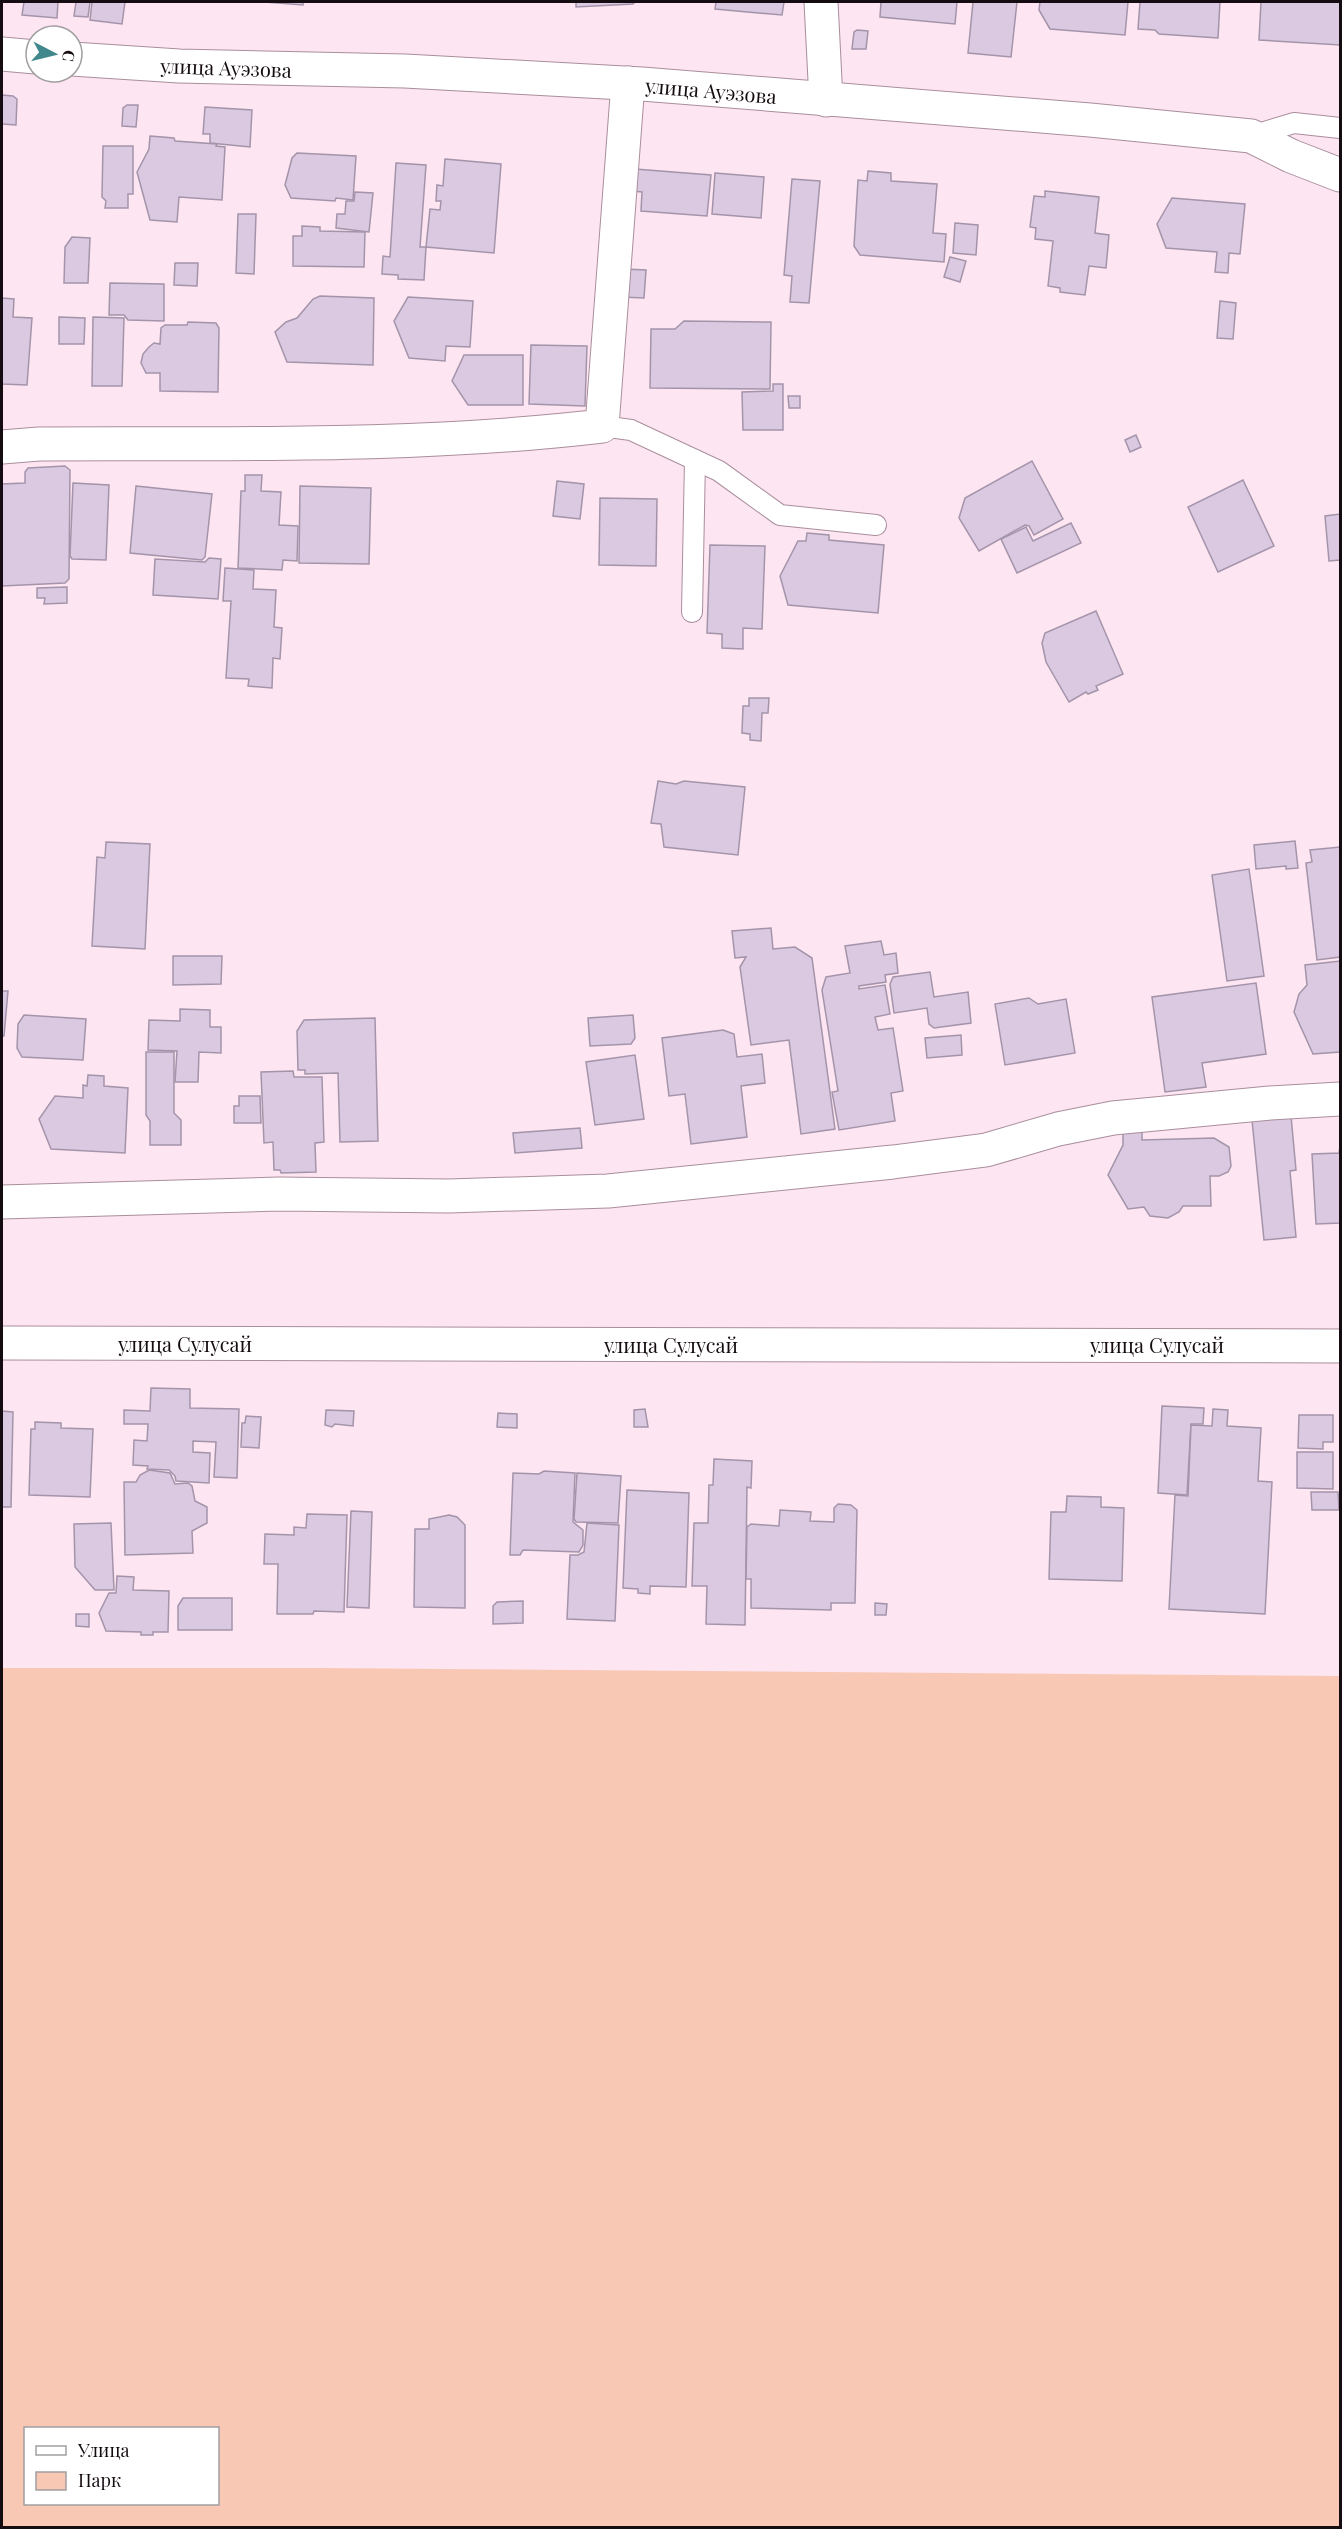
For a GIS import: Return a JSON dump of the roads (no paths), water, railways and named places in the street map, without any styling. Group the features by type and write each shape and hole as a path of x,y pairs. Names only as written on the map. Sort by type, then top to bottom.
{"street":[{"path":"821,2 826,100"},
{"path":"2,54 24,56"},
{"name":"улица Ауэзова","path":"84,60 179,66 405,71 628,83 1090,120 1251,136 1291,156 1341,175"},
{"path":"2,447 39,444 326,444 525,435 602,426 628,83"},
{"path":"2,1202 279,1194 449,1196 608,1191 986,1150 1058,1129 1113,1118 1341,1099"},
{"name":"улица Сулусай","path":"2,1343 1341,1346"}],"lane":[{"path":"1251,136 1294,123 1341,128"},
{"path":"602,426 631,430 719,471 780,514 876,525"},
{"path":"692,612 694,460"}]}
